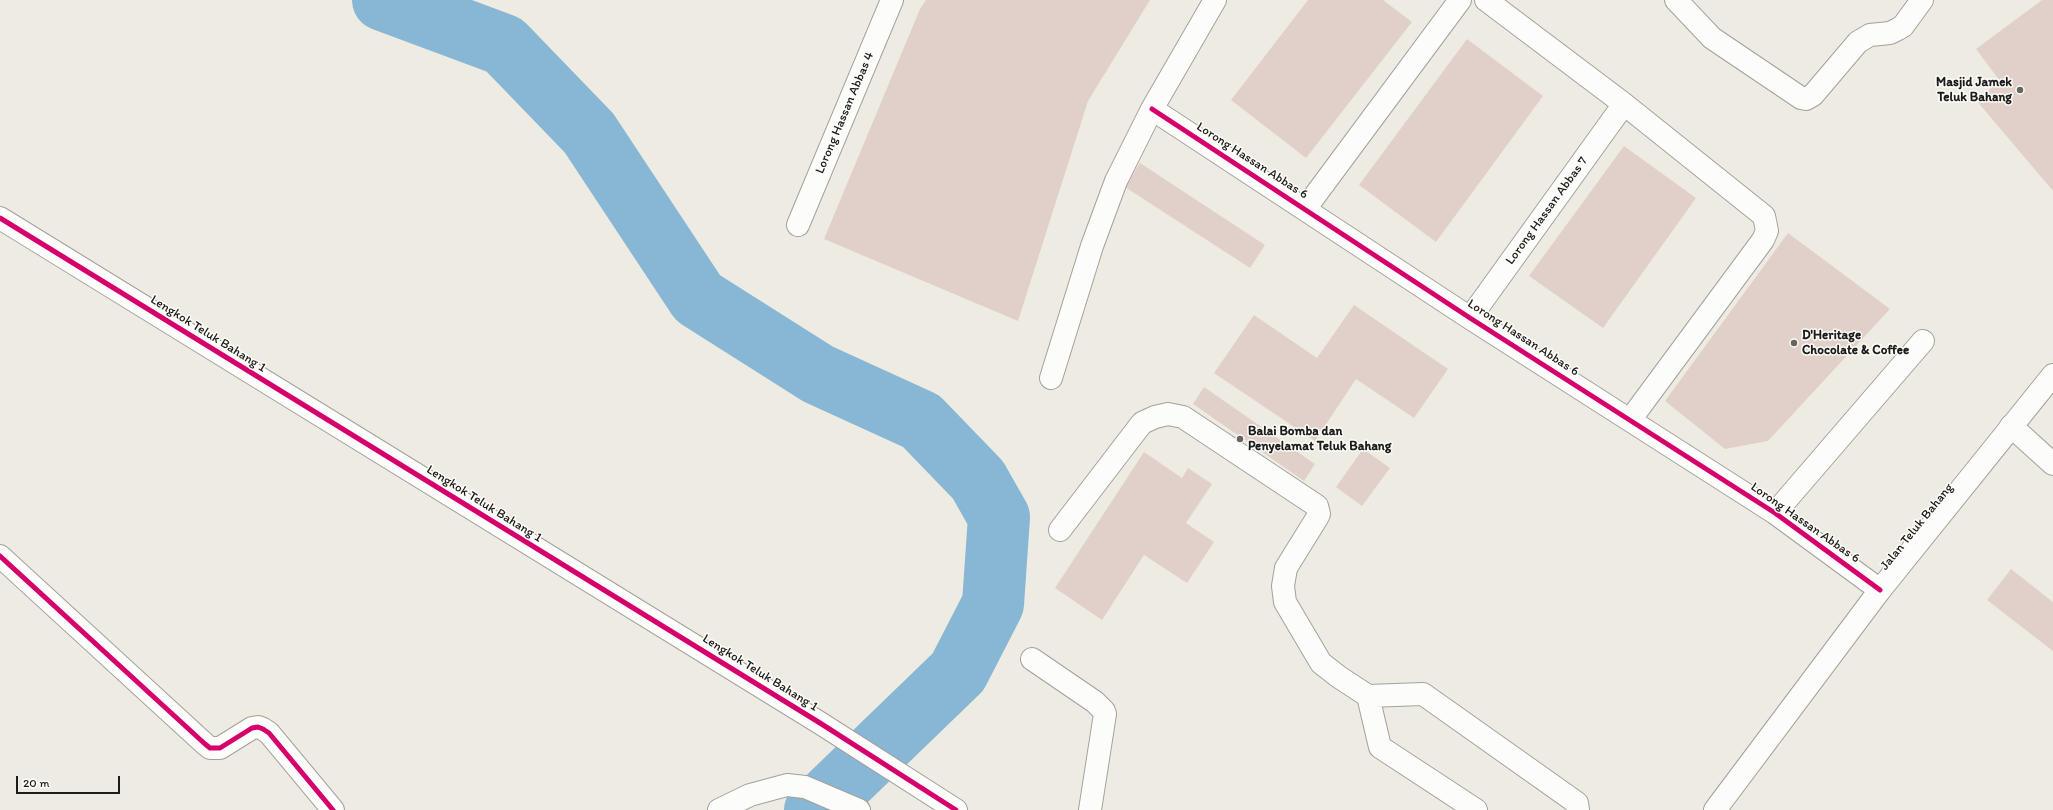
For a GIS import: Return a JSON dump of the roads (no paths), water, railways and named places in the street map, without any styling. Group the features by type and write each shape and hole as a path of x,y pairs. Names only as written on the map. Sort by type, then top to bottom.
{"street":[{"name":"Lorong Hassan Abbas 4","path":"798,225 892,0"},
{"path":"1051,378 1102,214 1116,181 1152,109 1215,0"},
{"path":"1305,209 1460,0"},
{"path":"1486,0 1624,104 1764,216 1767,231 1763,240 1630,420"},
{"path":"1676,0 1712,38 1801,98 1806,99 1813,96 1858,42 1870,35 1890,33 1898,30 1903,26 1922,0"},
{"name":"Lorong Hassan Abbas 7","path":"1470,318 1624,104"},
{"name":"Lorong Hassan Abbas 6","path":"1152,109 1470,318 1775,513 1880,590"},
{"name":"Lengkok Teluk Bahang 1","path":"0,218 820,723 956,810"},
{"path":"1775,513 1923,341"},
{"name":"Jalan Teluk Bahang","path":"1715,810 1880,590 2053,375"},
{"path":"1060,530 1142,423 1155,417 1168,414 1183,417 1317,506 1317,518 1286,568 1283,586 1284,602 1321,663 1338,677 1368,696 1423,694 1577,803 1578,810"},
{"path":"2011,426 2053,464"},
{"path":"0,556 210,748 220,748 252,728 258,727 262,729 269,734 333,810"},
{"path":"1032,659 1095,702 1104,711 1105,714 1090,810"},
{"path":"1368,696 1380,747 1476,810"},
{"path":"719,810 750,795 786,785 805,787 855,808"}],"waterway":[{"path":"383,0 504,45 589,133 698,298 818,374 921,421 978,480 999,517 993,604 958,672 815,810"}],"place":[{"name":"Masjid Jamek Teluk Bahang","path":"2020,90"},
{"name":"D'Heritage Chocolate & Coffee","path":"1794,343"},
{"name":"Balai Bomba dan Penyelamat Teluk Bahang","path":"1240,439"}]}
